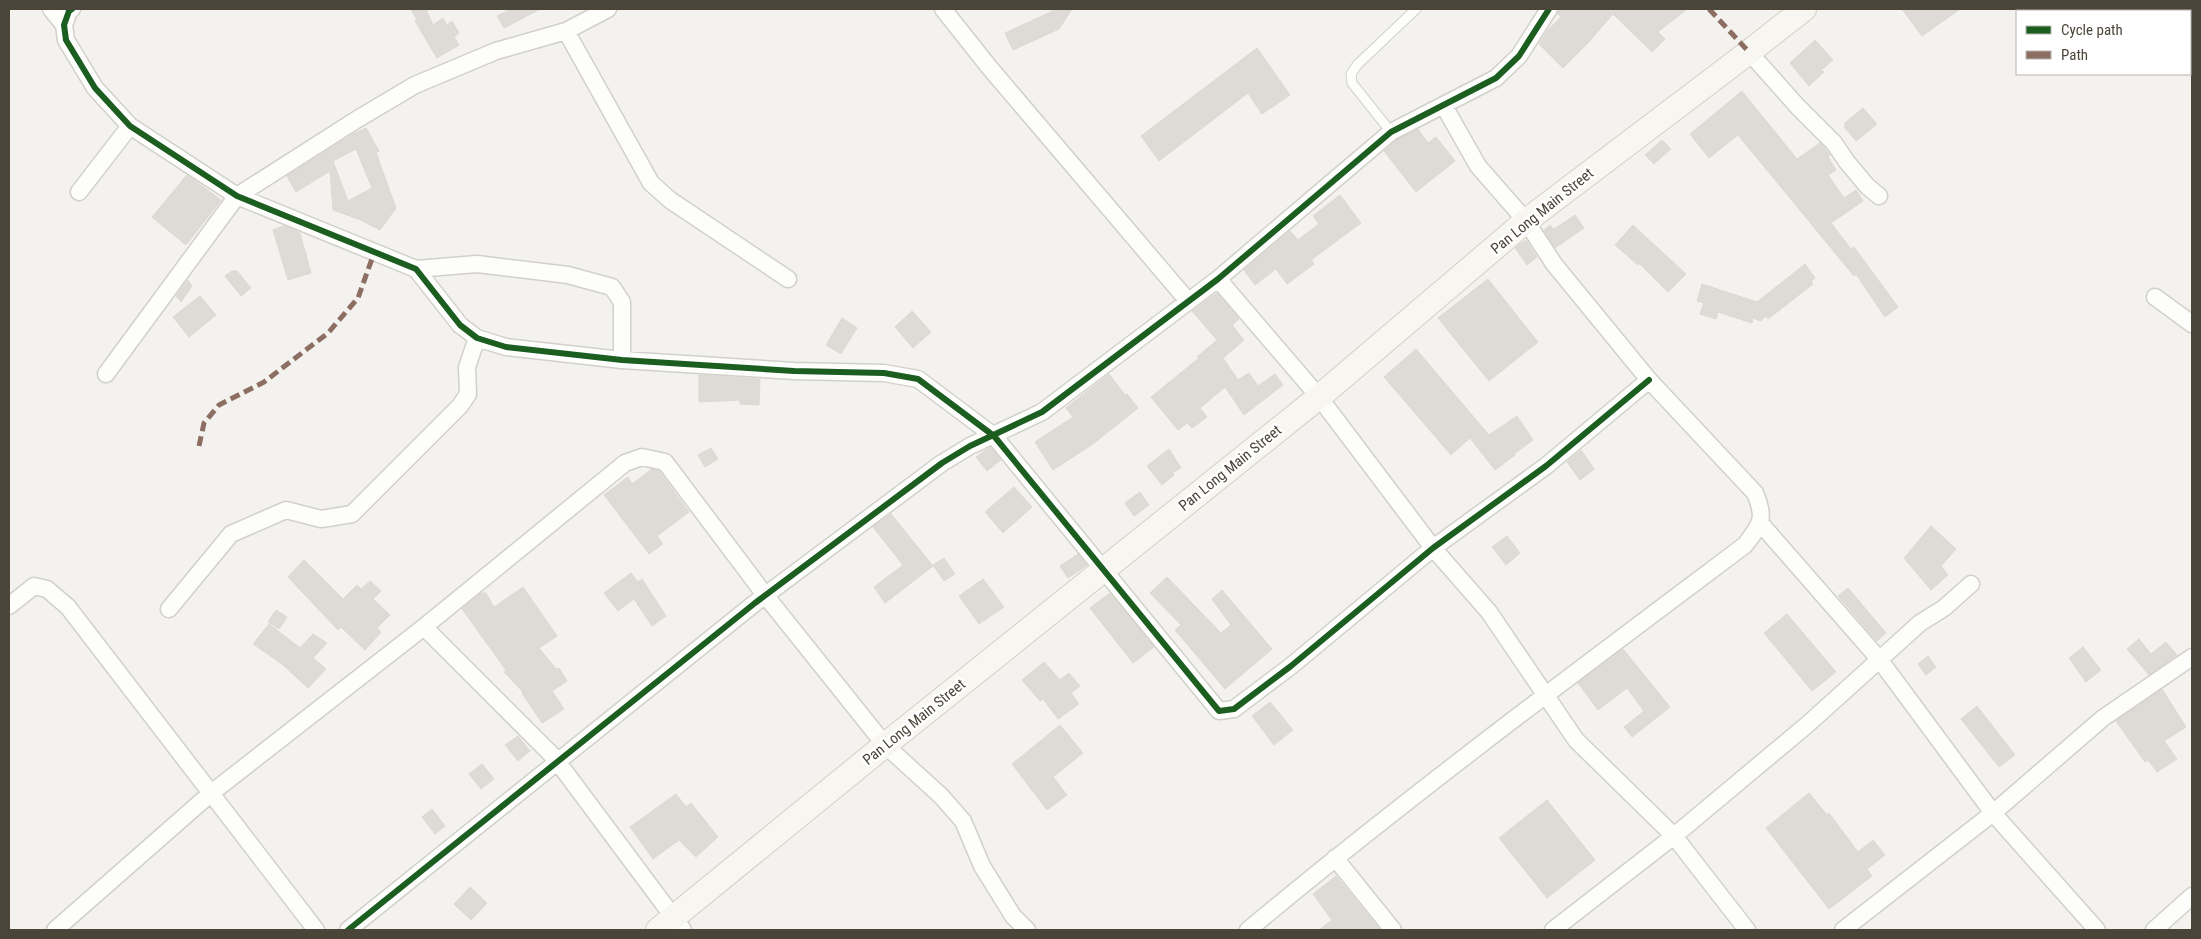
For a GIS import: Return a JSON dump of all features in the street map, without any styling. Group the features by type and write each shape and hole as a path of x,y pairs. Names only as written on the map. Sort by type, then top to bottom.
{"street":[{"path":"51,9 64,25"},
{"path":"72,9 69,11 64,25 66,40 95,88 130,126 238,196 416,269 477,264 568,275 612,287 622,302 622,360"},
{"path":"106,374 238,196 356,120 415,86 496,51 566,31 608,9"},
{"path":"943,9 1188,302"},
{"path":"348,930 765,595 942,463 970,446 1042,412 1218,279 1391,132 1496,78 1519,56 1548,9"},
{"name":"Pan Long Main Street","path":"671,926 885,745 1319,397 1526,221 1804,9"},
{"path":"566,31 651,183 670,200 788,279"},
{"path":"1749,52 1798,107 1834,143 1867,186 1879,196"},
{"path":"1248,930 1334,858 1745,545 1761,524 1761,508 1755,493 1649,380 1546,254 1526,221 1478,166 1444,106"},
{"path":"79,192 130,126"},
{"path":"416,269 460,325 477,338 506,347 622,360 794,371 884,373 918,379 994,436 1219,711 1234,709 1291,666 1433,548 1546,466 1649,380"},
{"path":"1218,279 1319,397 1433,548 1489,612 1576,740 1674,836 1747,930"},
{"path":"2155,297 2192,324"},
{"path":"169,609 231,534 286,510 321,519 352,514 460,406 468,394 467,368 477,338"},
{"path":"55,930 210,794 424,627 625,462 642,457 665,462 765,595 885,745 941,796 963,821 982,866 1013,916 1027,930"},
{"path":"1761,524 1879,659 1993,814 2096,930"},
{"path":"1553,930 1674,836 1808,724 1920,622 1944,608 1971,584"},
{"path":"9,606 34,586 47,589 68,607 316,930"},
{"path":"424,627 554,757 671,926"},
{"path":"1843,930 1993,814 2103,718 2192,657"},
{"path":"1334,858 1393,930"},
{"path":"2154,930 2192,896"}],"lane":[{"path":"1391,132 1352,83 1351,74 1357,64 1416,9"}],"building":[{"path":"411,9 426,9 433,25 443,18 447,25 452,21 459,33 454,37 459,45 437,58 415,21 417,20"},
{"path":"511,9 540,9 504,28 497,16"},
{"path":"1057,9 1072,9 1059,29 1013,50 1005,33"},
{"path":"1559,9 1687,9 1658,32 1665,39 1652,52 1613,14 1563,68 1539,44 1548,30 1561,17 1558,14"},
{"path":"1902,9 1960,9 1922,36"},
{"path":"1815,40 1833,60 1821,70 1824,72 1809,86 1790,63"},
{"path":"1257,48 1290,95 1262,114 1248,93 1159,161 1141,136"},
{"path":"1742,91 1797,159 1820,143 1830,155 1828,157 1836,170 1828,175 1844,198 1856,190 1863,201 1831,223 1851,249 1854,247 1898,307 1885,317 1856,274 1854,276 1738,135 1709,158 1690,134"},
{"path":"1863,108 1877,124 1856,141 1845,128 1845,123"},
{"path":"366,128 379,151 376,153 396,208 380,230 361,220 333,210 330,171 296,192 287,176 353,134","holes":["356,149 372,188 348,201 333,161"]},
{"path":"1418,129 1428,143 1436,137 1455,161 1416,192 1384,151 1397,140"},
{"path":"1662,140 1671,149 1654,164 1645,155"},
{"path":"187,175 221,200 186,245 152,217"},
{"path":"1340,195 1361,223 1311,260 1314,264 1287,284 1276,269 1255,285 1244,270 1290,231 1298,240 1319,224 1313,216"},
{"path":"1575,215 1584,228 1555,248 1544,230 1550,225 1553,229"},
{"path":"1633,225 1686,274 1668,292 1639,263 1638,265 1615,245"},
{"path":"284,226 300,233 311,273 288,280 273,230"},
{"path":"1526,240 1537,257 1527,265 1515,248"},
{"path":"1805,264 1815,278 1811,281 1813,284 1768,319 1766,316 1761,321 1753,318 1752,323 1718,312 1716,319 1700,314 1704,303 1697,301 1702,284 1757,302"},
{"path":"232,271 237,271 251,288 241,296 225,276"},
{"path":"1488,279 1538,342 1489,381 1438,318"},
{"path":"188,280 192,286 181,302 176,296"},
{"path":"1217,293 1239,319 1232,325 1244,340 1223,358 1238,380 1249,373 1258,386 1275,374 1283,385 1244,415 1225,387 1200,408 1207,417 1192,428 1187,423 1178,430 1151,397 1199,358 1197,357 1217,340 1192,311"},
{"path":"200,296 216,315 189,337 173,317"},
{"path":"912,311 931,332 913,348 895,327"},
{"path":"842,318 857,328 841,354 826,345"},
{"path":"1416,349 1489,435 1517,416 1533,440 1495,470 1470,438 1451,455 1384,377"},
{"path":"1109,374 1138,408 1093,444 1053,470 1035,442 1073,417 1066,408"},
{"path":"699,375 760,379 759,405 740,404 740,400 699,402"},
{"path":"990,447 1001,460 987,471 976,457"},
{"path":"711,448 718,459 705,467 698,455"},
{"path":"1169,449 1181,468 1172,473 1174,475 1162,485 1147,466"},
{"path":"1581,450 1594,469 1580,480 1567,462"},
{"path":"652,469 659,471 689,512 657,536 663,544 649,554 604,495 628,477 632,484"},
{"path":"1014,487 1032,507 1003,533 985,512"},
{"path":"1140,492 1149,505 1134,516 1125,503"},
{"path":"891,514 933,566 885,603 874,587 903,565 873,527"},
{"path":"1931,526 1956,549 1941,566 1948,575 1931,590 1904,558"},
{"path":"1507,536 1520,553 1506,565 1492,547"},
{"path":"1078,554 1087,565 1068,578 1060,566"},
{"path":"944,558 955,574 944,581 933,565"},
{"path":"304,560 343,599 357,585 361,589 370,581 381,591 373,599 390,615 377,628 381,632 365,650 341,627 338,630 288,577"},
{"path":"631,573 638,582 642,579 666,616 652,626 634,599 618,611 604,593"},
{"path":"1167,577 1221,633 1231,625 1212,599 1222,590 1272,649 1225,689 1175,630 1181,625 1150,593"},
{"path":"983,579 1004,607 979,624 959,596"},
{"path":"523,587 557,636 539,648 556,669 559,668 567,681 552,691 564,709 542,723 523,692 504,672 506,670 462,609 481,593 486,593 494,607"},
{"path":"1848,588 1886,633 1877,641 1838,596"},
{"path":"1110,593 1154,647 1133,663 1090,608"},
{"path":"276,610 287,617 279,629 268,622"},
{"path":"1787,614 1836,672 1812,691 1764,633"},
{"path":"269,624 300,648 313,634 327,643 313,658 326,669 308,688 282,664 253,644"},
{"path":"2139,639 2151,654 2166,642 2177,655 2149,675 2127,649"},
{"path":"2083,647 2101,670 2086,682 2069,658"},
{"path":"1623,649 1670,707 1632,737 1624,727 1644,711 1627,688 1598,710 1578,683"},
{"path":"1928,656 1936,667 1926,675 1918,664"},
{"path":"1044,662 1060,680 1069,673 1080,686 1071,693 1079,704 1058,719 1043,699 1040,701 1022,680"},
{"path":"2162,689 2186,727 2164,741 2177,759 2157,772 2148,760 2145,762 2116,721"},
{"path":"1270,702 1293,730 1274,745 1252,716"},
{"path":"1977,706 2015,755 1999,767 1961,719"},
{"path":"1060,725 1083,753 1053,777 1067,795 1047,810 1012,764"},
{"path":"518,736 530,751 518,761 505,745"},
{"path":"482,764 494,779 481,789 469,774"},
{"path":"1809,793 1827,815 1829,813 1858,852 1873,840 1885,855 1867,869 1872,876 1829,909 1766,828"},
{"path":"676,794 686,807 691,803 718,837 696,857 679,840 653,859 630,827"},
{"path":"1547,800 1595,860 1547,898 1499,838"},
{"path":"432,809 445,826 435,834 422,817"},
{"path":"1336,876 1380,930 1319,930 1332,920 1313,894"},
{"path":"470,887 487,903 471,920 454,904"}],"marked path":[{"path":"1709,9 1749,52"},
{"path":"199,446 204,423 219,405 264,382 328,333 358,298 374,253"}],"cycle path":[{"path":"72,9 69,11 64,25 66,40 95,88 130,126 237,196 416,269 460,325 477,338 506,347 622,360 794,371 884,373 918,379 994,436 1219,711 1234,709 1291,666 1433,548 1546,466 1649,380"},
{"path":"348,930 755,603 942,463 970,446 1042,412 1218,279 1391,132 1496,78 1519,56 1549,9"}]}
